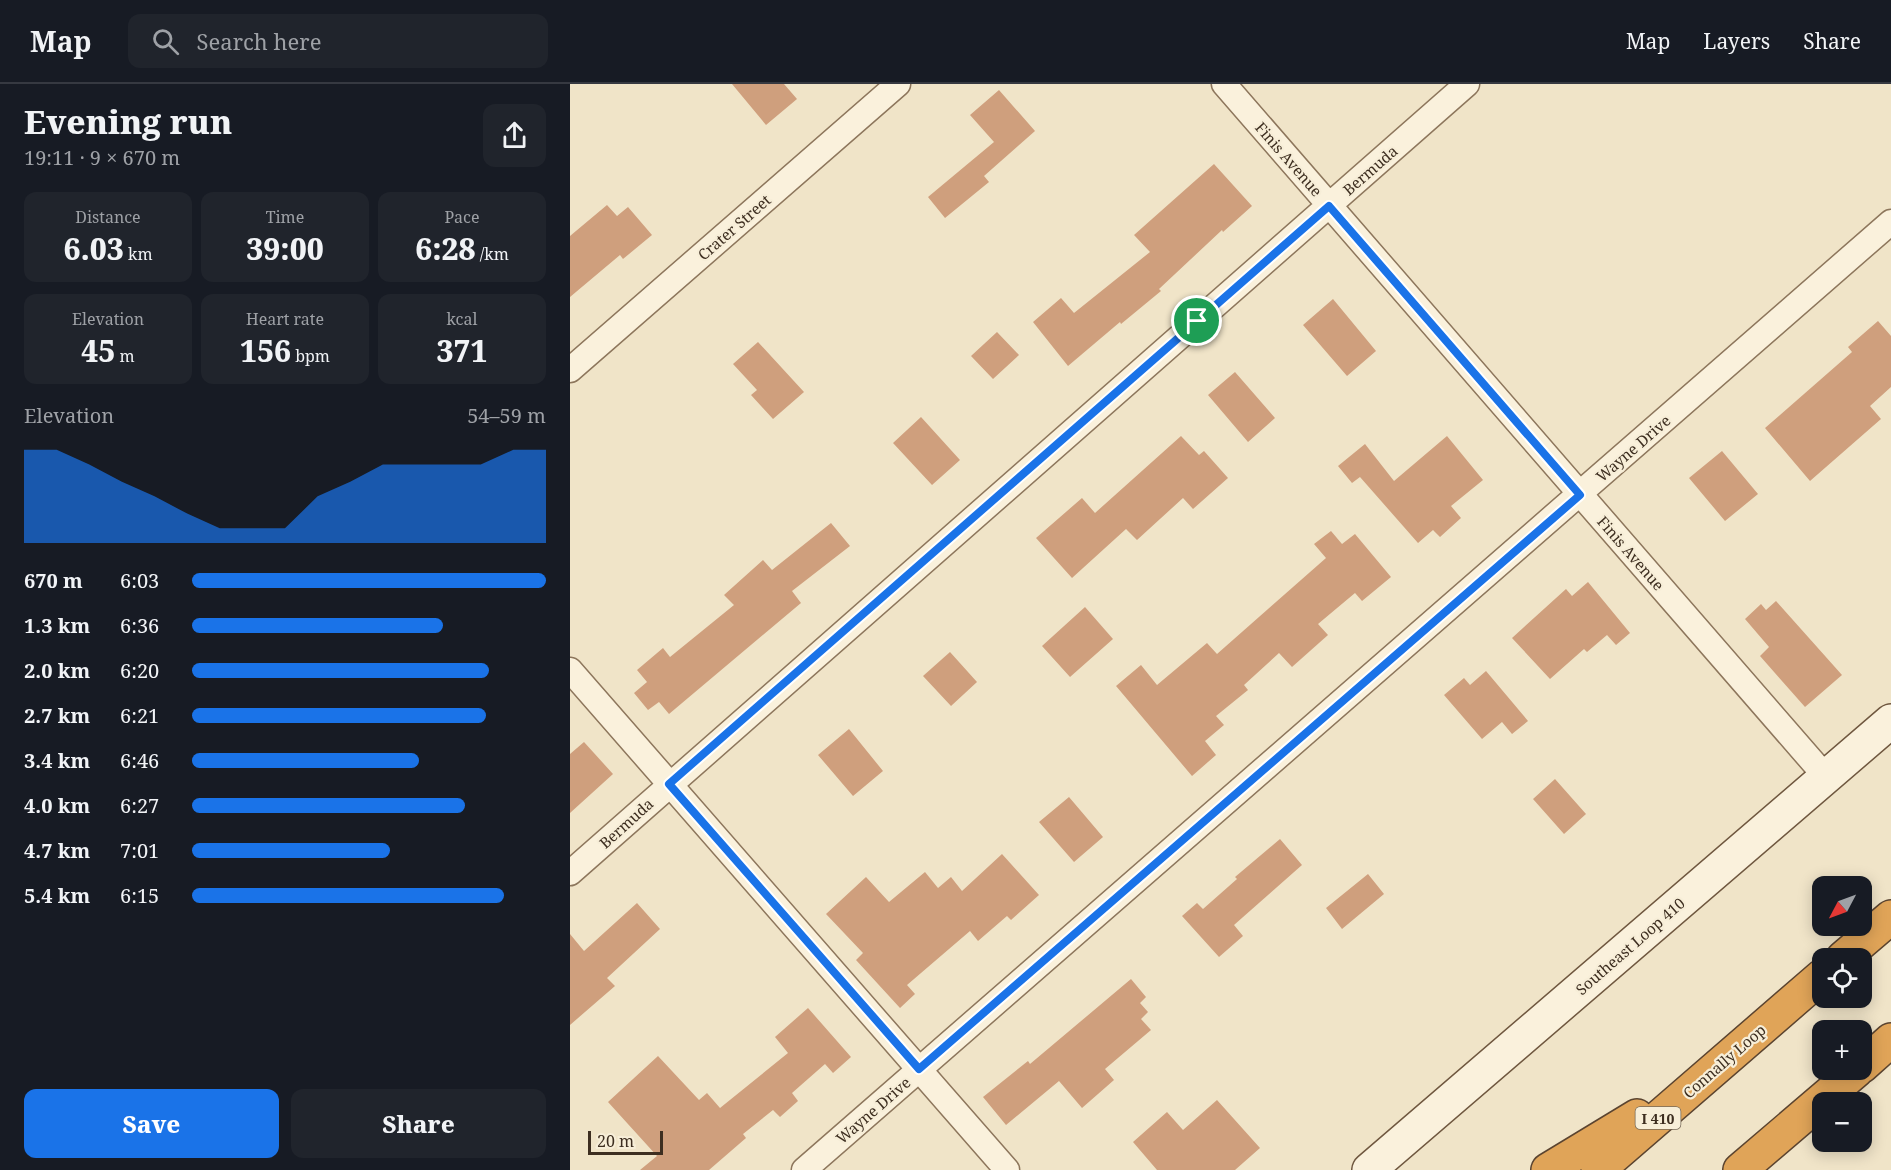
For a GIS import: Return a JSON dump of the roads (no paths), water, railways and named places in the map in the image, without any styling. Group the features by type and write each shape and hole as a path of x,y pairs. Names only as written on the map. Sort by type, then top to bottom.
{"highway":[{"path":"1855,948 1891,917"},
{"name":"Connally Loop","path":"1598,1170 1812,985"},
{"path":"1872,1057 1891,1040"},
{"path":"1548,1170 1717,1066"},
{"path":"1740,1170 1845,1080"}],"main road":[{"name":"Southeast Loop 410","path":"1369,1170 1891,721"}],"street":[{"name":"Crater Street","path":"570,370 898,84"},
{"name":"Finis Avenue","path":"1224,84 1826,777"},
{"name":"Bermuda","path":"570,873 1467,84"},
{"name":"Wayne Drive","path":"804,1170 1891,222"},
{"path":"570,670 1007,1170"}]}
